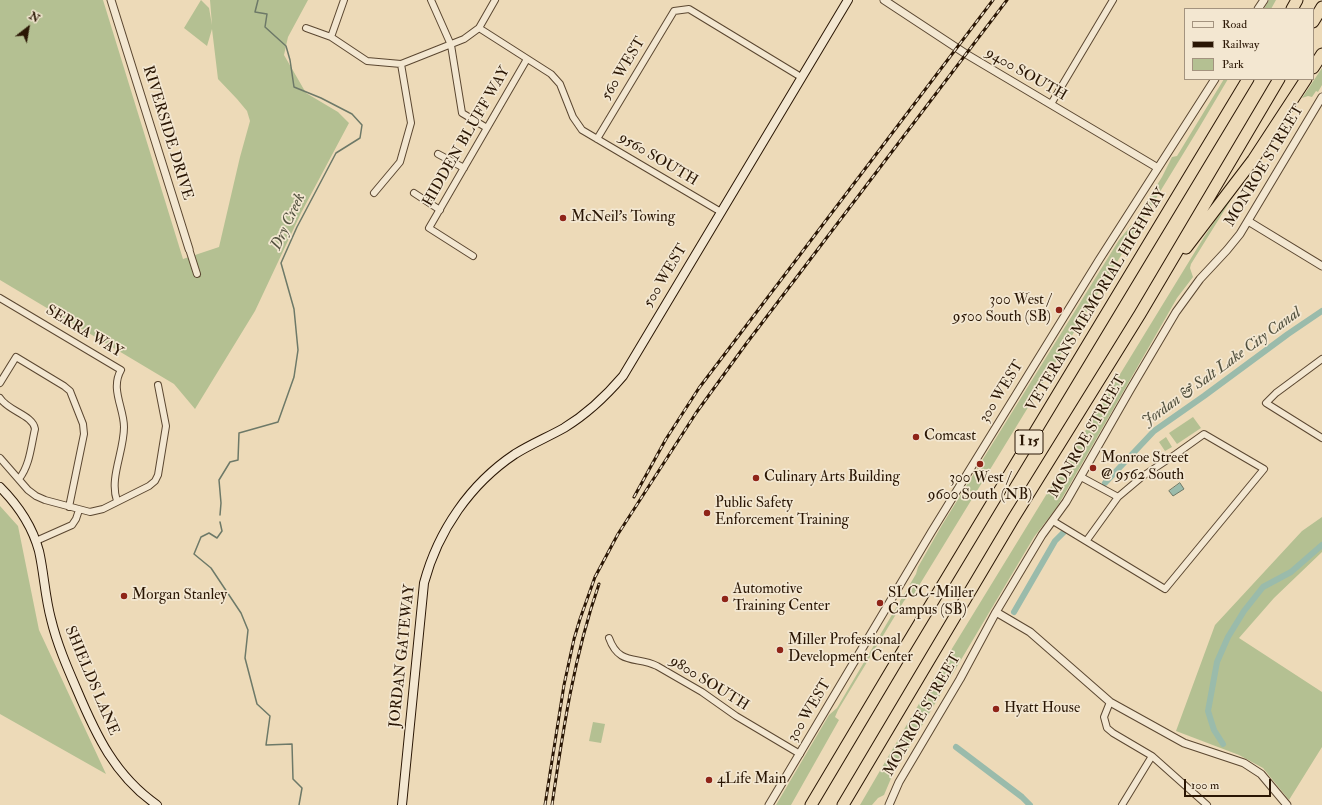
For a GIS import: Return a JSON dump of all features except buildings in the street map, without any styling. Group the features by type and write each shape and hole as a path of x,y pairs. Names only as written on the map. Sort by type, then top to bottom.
{"highway":[{"path":"1314,20 1322,7"},
{"path":"1314,25 1322,14"},
{"path":"1314,66 1322,54"},
{"name":"VETERANS MEMORIAL HIGHWAY","path":"811,805 1247,80"},
{"name":"I 15","path":"843,805 1005,532 1140,314 1278,80"},
{"path":"1140,314 1178,258 1253,160 1305,80"}],"main road":[{"name":"500 WEST","path":"453,516 473,492 500,466 530,446 580,418 610,390 630,365 848,0"},
{"name":"SHIELDS LANE","path":"0,487 21,511 29,524 36,541 41,560 48,607 57,644 96,733 112,760 124,776 138,790 157,805"},
{"name":"JORDAN GATEWAY","path":"402,805 424,583 434,552 453,516"}],"street":[{"name":"RIVERSIDE DRIVE","path":"111,0 198,274"},
{"path":"331,37 344,0"},
{"path":"431,0 451,45 462,113 487,128"},
{"path":"306,28 331,37 367,61 401,64 464,39 479,28 495,0"},
{"name":"9400 SOUTH","path":"884,0 961,51 1158,168"},
{"path":"1051,104 1113,0"},
{"name":"560 WEST","path":"597,139 674,11 689,9 801,77"},
{"path":"479,28 527,59"},
{"name":"9560 SOUTH","path":"527,59 551,74 560,84 573,117 582,130 721,212"},
{"name":"HIDDEN BLUFF WAY","path":"473,256 429,228 527,59"},
{"path":"374,192 400,162 411,123 401,64"},
{"name":"300 WEST","path":"769,805 932,531 1095,266 1214,80"},
{"name":"MONROE STREET","path":"892,803 899,782 960,679 996,612 1042,535 1066,502 1183,301 1200,279 1240,234 1322,97"},
{"path":"438,154 464,168"},
{"path":"414,193 440,210"},
{"path":"1248,221 1322,266"},
{"name":"SERRA WAY","path":"0,298 121,370 116,382 124,428 114,489 117,501"},
{"path":"0,382 16,357 64,386 72,394 83,424 84,434 69,507"},
{"path":"1322,359 1276,393 1266,403 1322,438"},
{"path":"0,458 28,490 36,496 79,510 94,512 149,486 155,481 158,475 166,426 158,386"},
{"path":"0,398 7,406 32,422 35,427 28,464 24,473 19,479"},
{"path":"1053,521 1165,589 1264,469 1204,434 1143,476 1118,497 1086,540"},
{"path":"1081,477 1118,497"},
{"path":"36,541 72,525 79,510"},
{"path":"996,612 1030,632 1110,702 1184,743 1244,763 1261,774 1287,805"},
{"name":"9800 SOUTH","path":"609,638 617,652 631,660 657,666 702,692 736,716 800,754"},
{"path":"1110,702 1104,718 1107,728 1152,756 1207,805"},
{"path":"1122,805 1152,756"}],"green space":[{"path":"0,0 103,0 183,259 219,247 250,121 247,111 218,79 212,29 207,46 184,28 201,0 209,8 212,25 210,0 308,0 288,37 284,55 306,93 338,112 349,123 301,213 255,311 195,409 174,384 0,280"},
{"path":"1269,0 1276,0 1272,8 1265,8"},
{"path":"1322,68 1322,85 1318,92 1316,91 1312,97 1308,96 1302,98"},
{"path":"1223,80 1227,80 912,597 909,595 904,601 838,710 835,717 839,720 791,805 776,805 829,715 837,708 916,574 918,567 942,525 1119,240 1133,223 1162,177 1172,157 1177,156"},
{"path":"1231,197 1232,198 1191,264 1190,268 1193,277 1177,298 1057,507 1034,537 892,776 884,795 878,798 872,805 860,805 934,678 1204,237"},
{"path":"1193,417 1201,428 1177,444 1169,433"},
{"path":"1166,437 1172,447 1165,451 1159,442"},
{"path":"0,506 18,526 39,630 106,774 0,714"},
{"path":"1322,517 1322,552 1274,598 1239,638 1322,692 1322,747 1289,800 1263,768 1239,755 1176,731 1215,625 1302,531"},
{"path":"593,722 605,724 601,743 589,741"}],"shaded area":[{"path":"1180,483 1184,489 1173,496 1169,491"}],"waterway":[{"name":"Dry Creek","path":"220,515 221,503 219,480 230,462 238,460 239,433 278,422 294,377 298,350 294,309 281,263 297,227 336,153 360,138 362,125 352,114 321,98 294,87 290,60 286,46 265,27 267,14 255,12 258,0"},
{"name":"Jordan & Salt Lake City Canal","path":"1105,483 1154,431 1322,311"},
{"name":"Dry Creek","path":"220,522 222,531 217,538 209,533 201,537 194,554 211,568 241,613 248,630 245,658 257,704 270,716 266,745 292,744 293,779 302,788 299,805"},
{"name":"Jordan & Salt Lake City Canal","path":"1014,612 1055,541 1065,531"},
{"path":"1223,744 1214,730 1208,711 1217,662 1228,637 1244,611 1263,587 1291,572 1322,545"},
{"name":"Jordan & Salt Lake City Canal","path":"956,747 1022,797 1030,805"}],"railway":[{"path":"634,497 666,439 699,388 993,0"},
{"path":"545,805 564,685 574,639 595,577 618,534 696,413 746,344 1007,0"},
{"path":"552,805 570,693 590,611 599,584"}],"place":[{"name":"McNeil's Towing","path":"563,218"},
{"name":"300 West / 9500 South (SB)","path":"1059,310"},
{"name":"Comcast","path":"916,437"},
{"name":"300 West / 9600 South (NB)","path":"980,464"},
{"name":"Monroe Street @ 9562 South","path":"1093,468"},
{"name":"Culinary Arts Building","path":"756,478"},
{"name":"Public Safety Enforcement Training","path":"707,513"},
{"name":"Morgan Stanley","path":"124,596"},
{"name":"Automotive Training Center","path":"725,599"},
{"name":"SLCC-Miller Campus (SB)","path":"880,603"},
{"name":"Miller Professional Development Center","path":"780,650"},
{"name":"Hyatt House","path":"996,709"},
{"name":"4Life Main","path":"709,780"}]}
